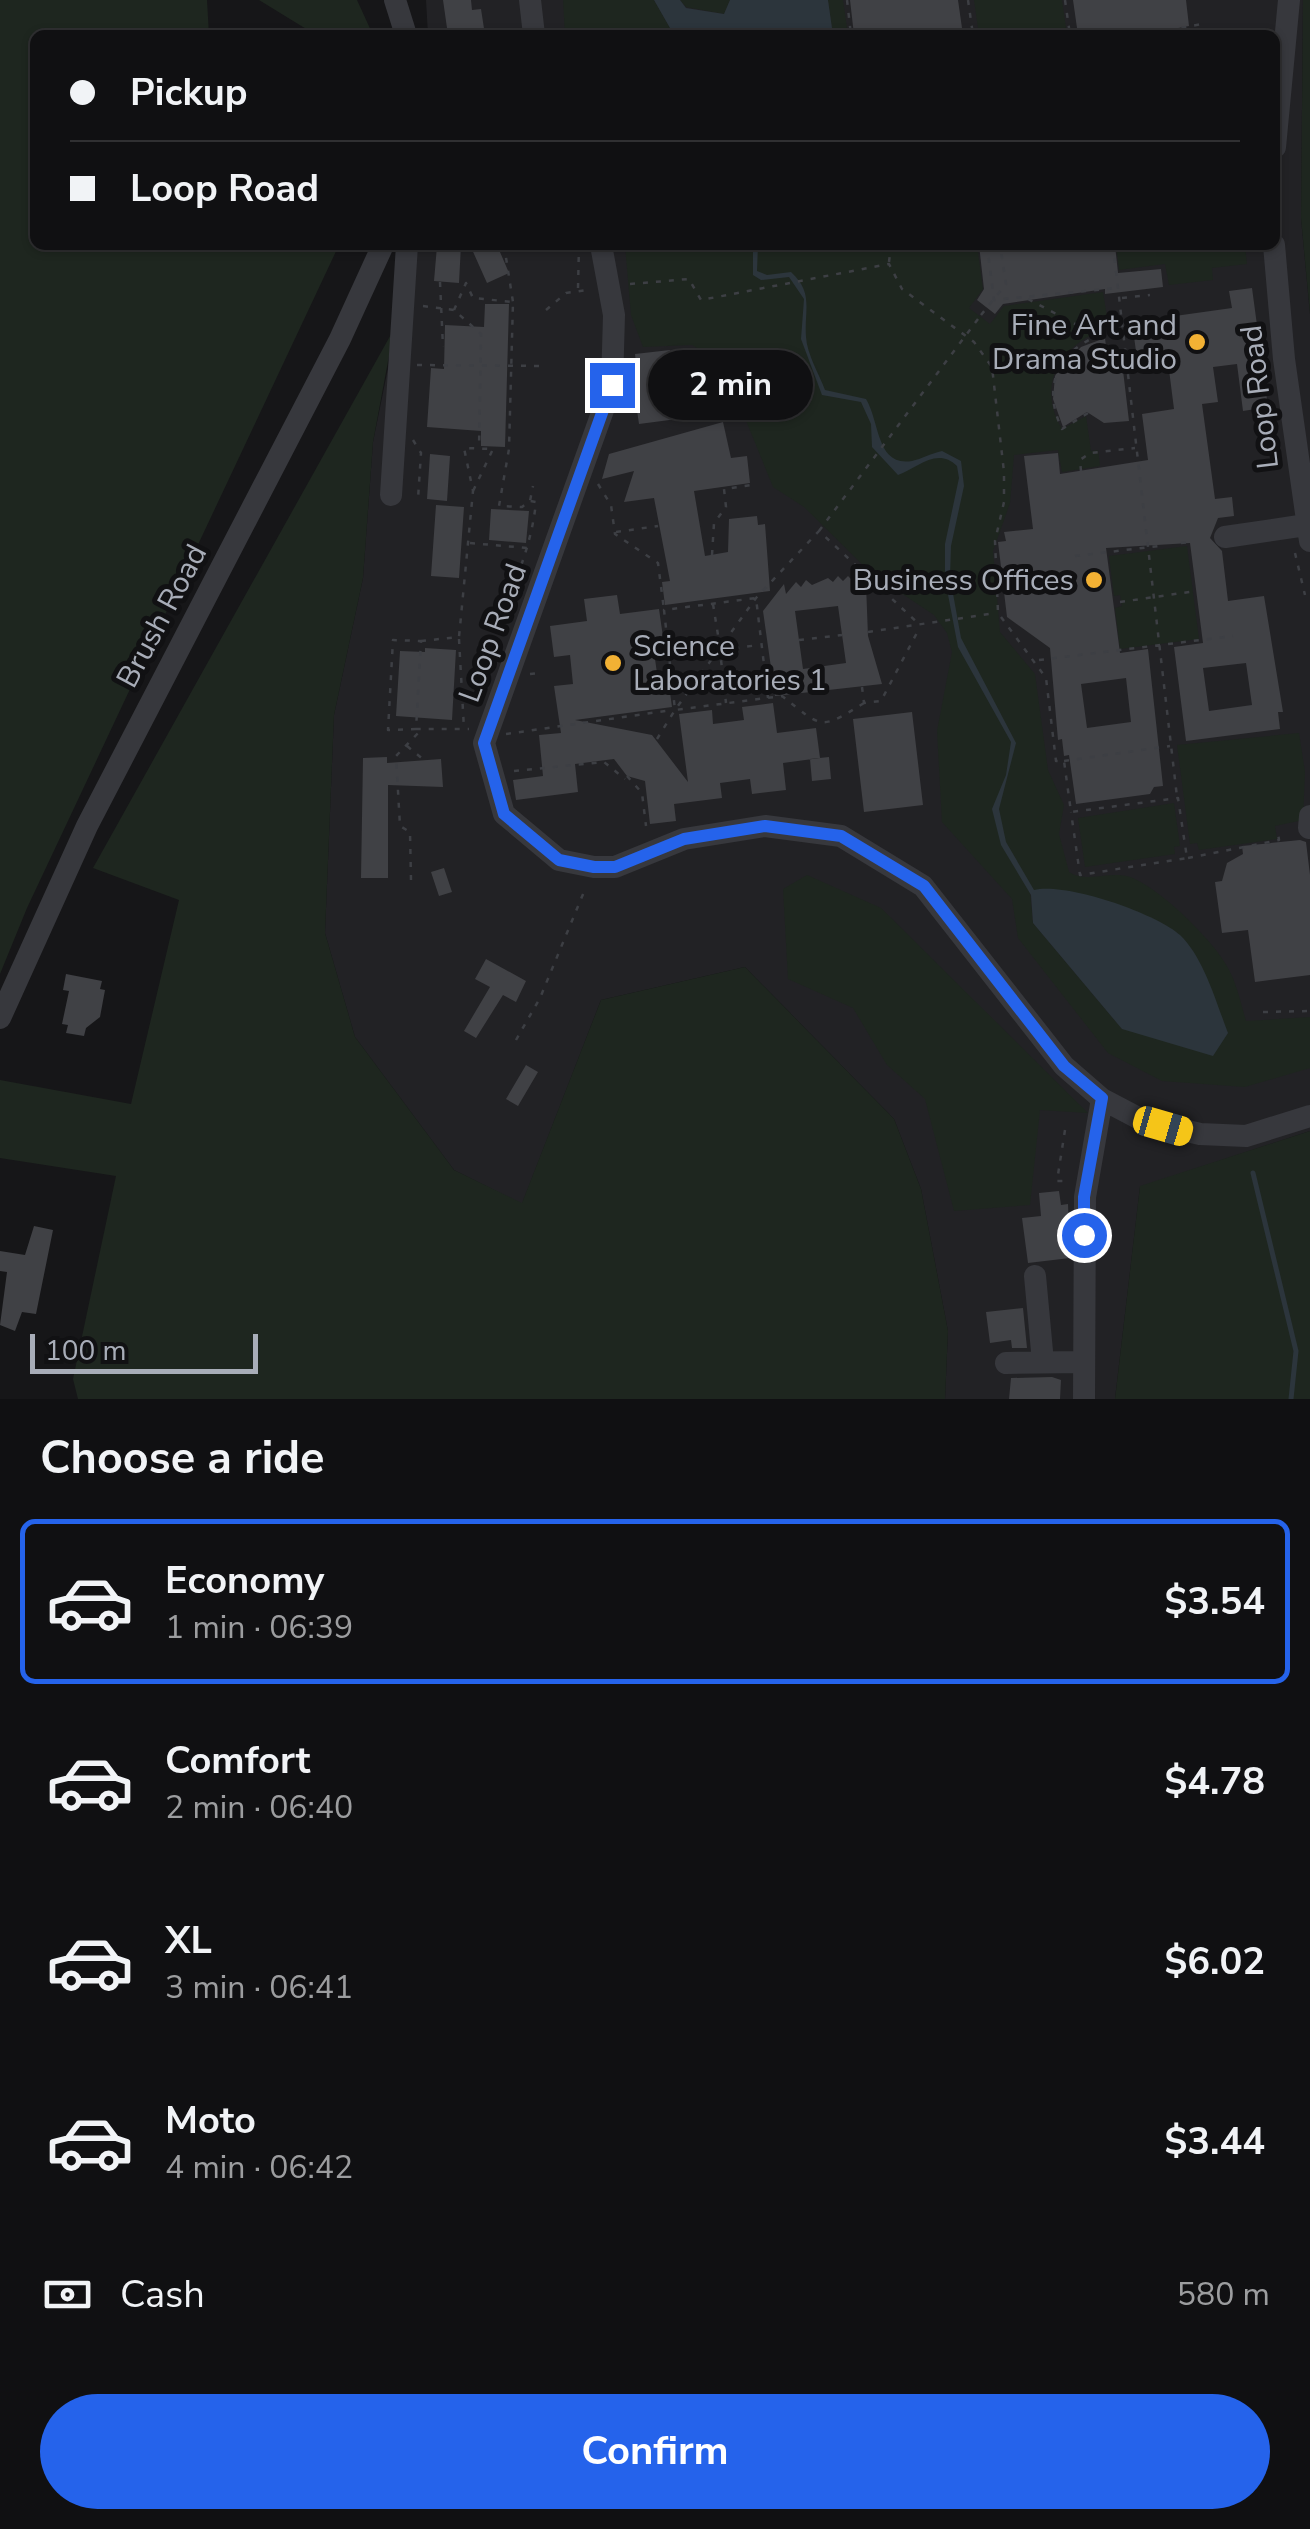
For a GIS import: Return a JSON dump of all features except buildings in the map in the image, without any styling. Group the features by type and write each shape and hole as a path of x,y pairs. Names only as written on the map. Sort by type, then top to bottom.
{"street":[{"path":"395,0 404,30"},
{"path":"530,0 533,30"},
{"path":"1280,58 1290,0"},
{"name":"Brush Road","path":"0,1018 87,826 340,339 382,250"},
{"path":"391,495 408,250"},
{"name":"Loop Road","path":"594,867 559,860 504,814 484,743 612,385 614,315 602,250"},
{"name":"Loop Road","path":"1275,250 1308,533"},
{"path":"1225,537 1308,533"},
{"path":"1309,828 1310,816"},
{"path":"594,867 615,867 684,839 765,826 841,836 924,886 1064,1066 1102,1098 1142,1120 1200,1134 1246,1136 1310,1116"},
{"path":"1084,1399 1088,1181 1102,1098"},
{"path":"1034,1276 1043,1362"},
{"path":"1006,1362 1084,1362"}],"path":[{"path":"846,0 850,30"},
{"path":"968,0 972,30"},
{"path":"1065,0 1069,30"},
{"path":"1157,30 1202,24"},
{"path":"505,250 513,302 509,448 499,506 522,507 530,501 532,486"},
{"path":"578,291 579,250"},
{"path":"891,250 890,264 902,288 974,342 992,368 1004,472 995,541 998,613 1012,626 1015,642 1037,661 1046,678 1056,761 1172,746"},
{"path":"988,250 994,300 1118,288"},
{"path":"657,739 756,598 819,531 1006,284 1001,250"},
{"path":"1113,250 1187,858"},
{"path":"546,310 566,293 578,291 688,278 701,300 890,264"},
{"path":"440,282 444,347"},
{"path":"454,310 466,283 473,298 513,302"},
{"path":"1119,298 1150,294"},
{"path":"1024,297 1098,336"},
{"path":"406,305 454,310 482,334 479,449"},
{"path":"1088,413 1062,428 1052,391 1066,354 1098,336 1122,333"},
{"path":"402,366 466,362 481,368 544,366"},
{"path":"1125,406 1131,405"},
{"path":"413,440 421,453 418,499"},
{"path":"464,729 459,638 473,490 464,448 509,448"},
{"path":"1081,472 1080,460 1090,453 1136,448"},
{"path":"473,490 493,449"},
{"path":"596,476 599,492 612,505 615,532 658,563 675,710"},
{"path":"712,555 714,523 726,506 724,489 752,486"},
{"path":"525,588 514,584 528,548 536,502 530,501"},
{"path":"615,532 658,526"},
{"path":"505,734 782,696 817,723 829,725 864,703 881,701 920,633 920,625 819,531"},
{"path":"1181,543 1190,542"},
{"path":"468,543 528,548"},
{"path":"1075,556 1159,546"},
{"path":"1120,602 1196,592"},
{"path":"664,610 756,598"},
{"path":"756,598 768,698"},
{"path":"713,603 718,635 726,642 735,648 762,644"},
{"path":"868,632 998,613"},
{"path":"799,640 842,635"},
{"path":"1037,661 1234,636"},
{"path":"459,638 394,640 388,730 475,728"},
{"path":"411,880 410,832 400,826 396,756 419,729 421,641"},
{"path":"670,658 708,652 721,660 726,703"},
{"path":"528,674 540,673"},
{"path":"862,687 864,703"},
{"path":"406,746 424,760"},
{"path":"1064,760 1080,875 1279,840 1278,833"},
{"path":"510,772 604,762 642,792 646,826"},
{"path":"1071,812 1178,798"},
{"path":"516,1040 540,998 594,867"},
{"path":"1263,1012 1310,1011"},
{"path":"1066,1130 1057,1181 1088,1181"}],"shaded area":[{"path":"0,0 207,0 209,30 30,30 30,250 337,250 27,908 0,974"},
{"path":"259,0 357,0 371,30 308,30"},
{"path":"426,0 1303,0 1301,218 1310,314 1310,1131 1140,1187 1115,1399 945,1399 948,1331 921,1189 894,1119 745,967 601,1000 522,1204 454,1170 355,1037 325,933 334,715 363,578 373,442 412,250 1280,250 1280,30 428,30"},
{"path":"563,0 654,0 671,30 565,30"},
{"path":"654,0 680,0 686,8 724,14 730,0 828,0 832,30 671,30"},
{"path":"680,0 730,0 724,14 686,7"},
{"path":"828,0 843,0 847,30 832,30"},
{"path":"974,0 1062,0 1066,30 978,30"},
{"path":"1303,0 1310,0 1310,314 1301,218"},
{"path":"625,250 978,250 983,289 969,308 990,324 1004,306 1103,292 1108,323 1100,324 1100,331 1085,338 1063,358 1052,384 1051,398 1062,429 1086,416 1091,451 1098,450 1100,466 1062,472 1058,450 1014,455 1010,503 993,551 1000,632 1035,674 1048,770 1064,805 1059,834 1069,872 1083,877 1130,877 1170,903 1221,957 1234,981 1246,1021 1310,1017 1310,1068 1245,1087 1162,1081 1108,1053 1018,938 1012,899 942,822 937,731 952,652 947,633 934,615 871,573 804,507 773,487 734,391 702,351 692,345 643,347 631,315","holes":["1030,891 1122,1029 1033,923"]},
{"path":"753,250 758,250 757,271 767,275 791,272 798,280 806,302 807,344 825,390 866,399 885,450 892,457 912,461 942,451 961,461 964,486 951,546 950,577 961,638 1016,743 999,809 1006,842 1034,890 1067,891 1110,901 1180,935 1203,968 1228,1033 1213,1056 1122,1029 1033,923 1031,895 1001,845 992,809 1006,775 1011,742 958,647 945,579 945,544 959,478 957,466 949,460 934,458 898,475 872,447 871,424 861,402 822,395 801,339 804,299 789,277 761,280 753,275"},
{"path":"1117,250 1246,250 1247,264 1212,268 1213,280 1169,285 1165,264 1119,270"},
{"path":"394,329 373,442 363,578 334,715 325,933 355,1037 454,1170 522,1203 601,1000 745,967 894,1119 921,1189 948,1331 945,1399 78,1399 73,1379 116,1176 0,1158 0,1080 131,1104 179,900 93,868"},
{"path":"1187,546 1199,639 1120,649 1115,608 1122,606 1120,595 1114,596 1109,556"},
{"path":"1299,733 1305,772 1303,820 1275,826 1277,839 1199,850 1197,843 1190,844 1177,745"},
{"path":"1174,803 1180,846 1174,847 1175,854 1085,867 1078,818"},
{"path":"807,875 881,908 1088,1113 1040,1110 1030,1205 954,1211 925,1099 887,1065 853,1008 788,979 783,889"},
{"path":"1310,1131 1310,1399 1115,1399 1140,1186"}],"waterway":[{"path":"1253,1173 1296,1351 1291,1399"}],"place":[{"name":"Fine Art and Drama Studio","path":"1197,342"},
{"name":"Business Offices","path":"1094,580"},
{"name":"Science Laboratories 1","path":"613,663"}],"route":[{"path":"612,385 484,743 504,814 559,860 594,867 615,867 684,839 765,826 841,836 924,886 1064,1066 1102,1098 1084,1197 1084,1235"}]}
